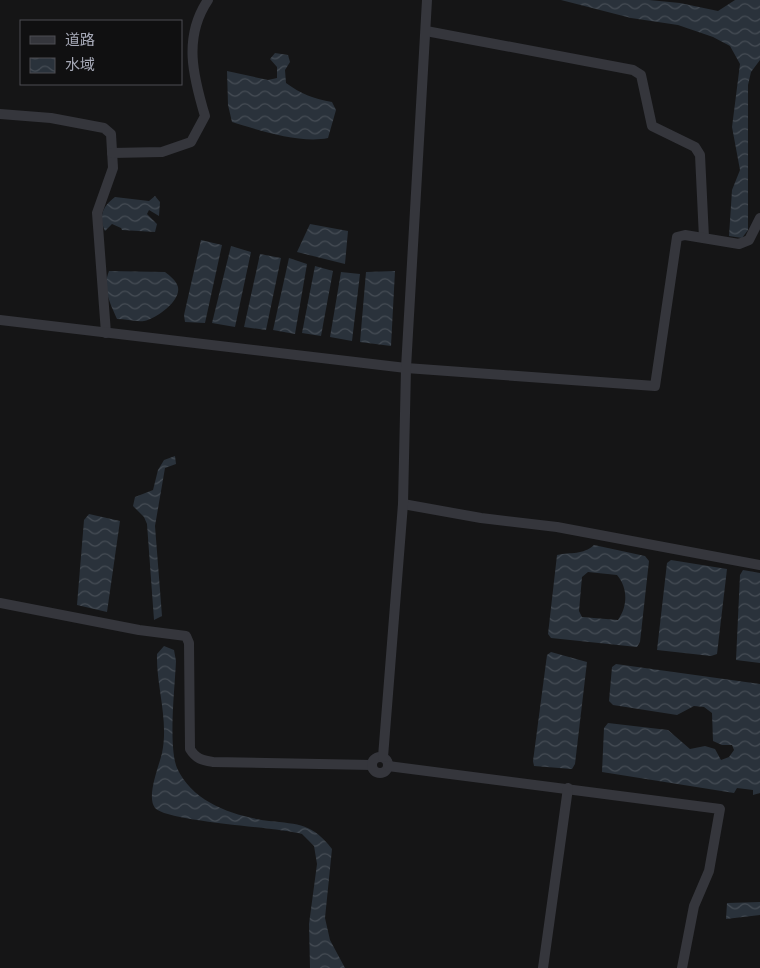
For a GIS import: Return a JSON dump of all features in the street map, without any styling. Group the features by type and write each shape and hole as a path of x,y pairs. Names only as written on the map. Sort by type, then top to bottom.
{"street":[{"path":"112,154 162,152 191,142 205,116 190,53 195,26 208,0"},
{"path":"0,602 139,630 186,636 189,643 190,749 194,756 201,760 213,762 372,765 374,770 379,773 384,772 403,504 406,368 428,0"},
{"path":"426,31 633,70 641,75 652,126 695,147 700,155 704,238"},
{"path":"0,114 51,118 104,128 111,134 113,168 97,214 106,333"},
{"path":"0,320 406,368 655,386 677,237 685,235 739,244 749,240 760,218"},
{"path":"403,504 481,518 558,527 760,565"},
{"path":"386,761 720,808 709,871 694,906 682,968"},
{"path":"543,968 568,788"}],"water":[{"path":"561,0 649,0 680,3 718,11 735,0 760,0 760,60 751,72 748,85 748,230 742,238 729,236 732,190 740,170 732,127 740,64 730,46 713,37 678,25 631,18"},
{"path":"275,53 288,55 290,62 285,70 286,83 308,96 332,102 336,110 328,138 293,138 232,122 228,105 227,71 268,80 277,78 277,67 270,59"},
{"path":"155,196 160,202 159,216 149,210 147,214 157,224 155,232 122,230 112,224 105,231 102,221 103,212 107,204 115,197 149,201"},
{"path":"310,224 348,231 345,264 297,252"},
{"path":"201,240 222,245 205,323 185,322 184,315"},
{"path":"231,246 251,252 235,327 212,323"},
{"path":"260,254 281,258 266,330 244,327"},
{"path":"289,258 307,264 295,334 273,330"},
{"path":"315,266 333,271 321,336 302,333"},
{"path":"109,271 165,272 176,282 178,292 176,298 161,313 149,320 117,319 106,283"},
{"path":"395,271 391,346 360,342 366,272"},
{"path":"341,272 360,274 352,341 330,337"},
{"path":"175,456 176,464 165,468 155,526 162,616 154,620 147,524 144,517 133,506 135,497 153,490 158,470 164,460"},
{"path":"89,514 120,521 107,612 77,605 84,520"},
{"path":"594,545 645,556 649,561 640,642 637,647 551,638 548,634 557,555 581,552","holes":["588,572 617,575 625,591 624,609 618,620 582,617 579,611 582,577"]},
{"path":"671,560 727,569 717,654 711,656 657,650 667,563"},
{"path":"743,570 760,573 760,663 736,660 740,575"},
{"path":"164,646 174,650 176,661 172,731 174,758 177,768 193,790 216,806 242,816 305,827 318,834 332,849 325,918 330,940 345,968 310,968 309,924 317,864 314,846 302,834 200,821 164,813 155,808 152,789 164,741 157,654"},
{"path":"551,652 587,662 575,764 572,769 534,766 533,761 547,655"},
{"path":"616,664 760,684 760,793 753,795 753,790 737,788 734,793 602,772 604,728 608,723 668,730 690,749 705,746 715,749 721,760 729,757 734,750 732,745 722,745 713,741 712,713 704,707 694,706 677,715 613,705 609,701 612,667"},
{"path":"760,902 760,915 726,919 727,903"}]}
